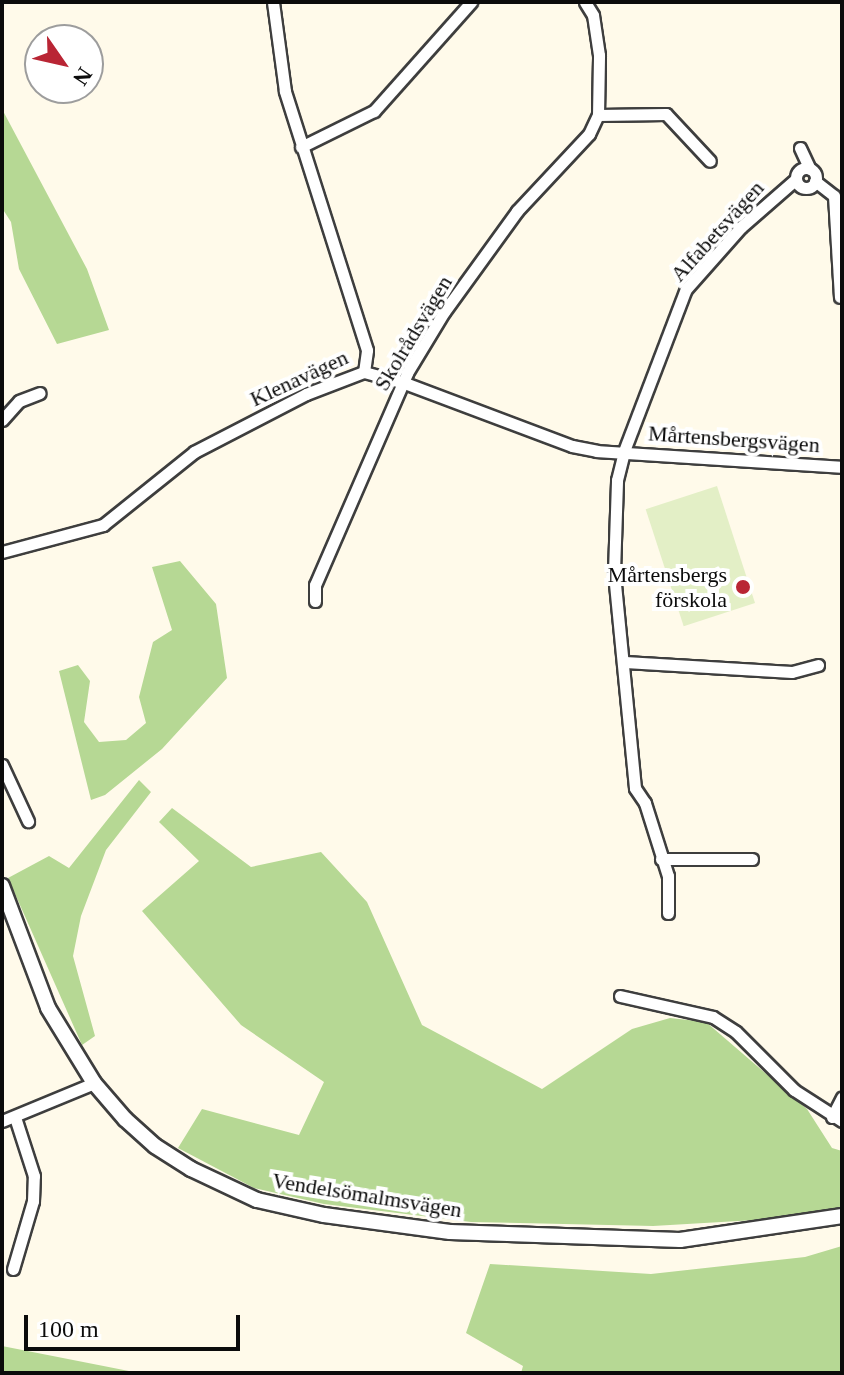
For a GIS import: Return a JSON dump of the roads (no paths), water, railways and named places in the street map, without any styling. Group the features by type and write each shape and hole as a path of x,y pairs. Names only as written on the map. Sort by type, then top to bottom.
{"street":[{"name":"Klenavägen","path":"2,551 103,525 194,452 306,394 364,372 367,350 285,91 273,2"},
{"path":"301,147 374,111 471,2"},
{"path":"585,2 593,15 599,55 598,115 666,114 710,161"},
{"name":"Skolrådsvägen","path":"315,601 315,585 402,382 444,312 517,211 589,134 598,115"},
{"path":"800,148 815,181 838,200 840,297"},
{"name":"Alfabetsvägen","path":"624,451 686,289 741,227 796,179 800,170 810,169"},
{"name":"Alfabetsvägen","path":"796,179 805,188 815,181"},
{"name":"Mårtensbergsvägen","path":"364,372 402,382 572,446 842,467"},
{"path":"2,420 19,401 40,393"},
{"name":"Mårtensbergsvägen","path":"624,451 617,480 614,572 635,788 645,803 668,876 668,913"},
{"path":"625,662 792,672 818,665"},
{"path":"2,765 28,821"},
{"path":"661,859 752,859"},
{"name":"Vendelsömalmsvägen","path":"2,886 48,1008 94,1083 125,1119 155,1146 191,1169 257,1200 324,1215 450,1232 680,1240 842,1216"},
{"path":"620,996 713,1017 736,1032 794,1090 837,1119 842,1097"},
{"path":"2,1121 94,1083"},
{"path":"13,1269 33,1201 34,1176 15,1117"}],"place":[{"name":"Mårtensbergs förskola","path":"743,587"}]}
